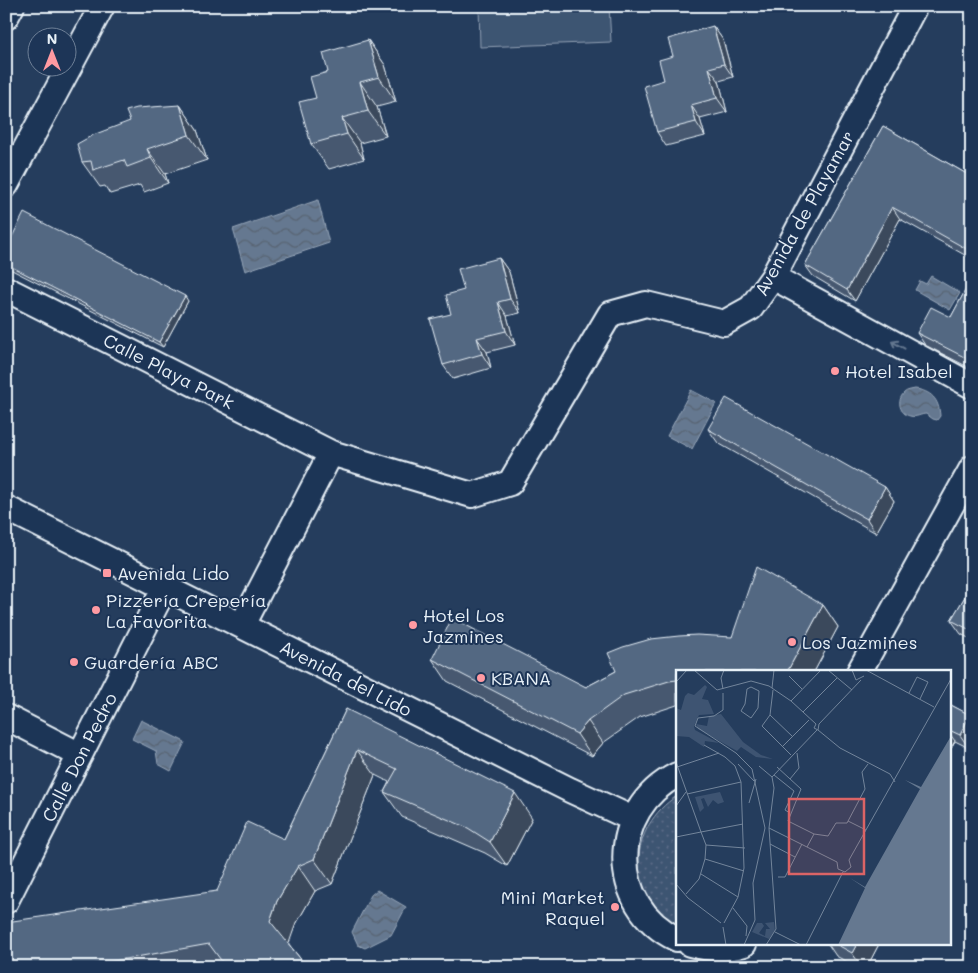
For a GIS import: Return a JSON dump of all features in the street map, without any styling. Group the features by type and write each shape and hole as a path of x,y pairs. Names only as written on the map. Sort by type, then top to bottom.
{"street":[{"path":"6,17 12,6"},
{"path":"8,176 102,6"},
{"name":"Avenida de Playamar","path":"331,453 472,495 510,483 610,314 646,304 724,323 751,308 773,277 915,6"},
{"path":"773,277 972,386"},
{"name":"Calle Playa Park","path":"6,289 331,453"},
{"path":"242,625 331,453"},
{"path":"860,670 972,468"},
{"name":"Avenida del Lido","path":"6,508 633,820"},
{"name":"Calle Don Pedro","path":"6,902 165,587"},
{"path":"6,717 80,755"},
{"path":"676,776 651,793 641,806 633,820 625,852 625,868 635,900 656,926 676,938"},
{"path":"696,953 736,946"}],"shaded area":[{"path":"479,6 609,6 611,42 480,47"},
{"path":"676,797 676,923 660,911 647,896 641,879 639,860 642,842 649,825 661,809"}],"water":[{"path":"318,200 329,243 245,271 233,229"},
{"path":"931,276 960,293 950,310 915,290 920,281 926,284"},
{"path":"915,389 930,394 936,401 940,416 937,420 926,414 914,417 904,413 900,407 900,400 906,391"},
{"path":"691,390 716,403 692,449 667,436"},
{"path":"141,720 185,742 171,771 158,764 156,751 132,739"},
{"path":"377,890 406,907 391,935 365,948 358,945 352,932 371,895"}],"building":[{"path":"713,26 724,64 709,68 717,98 691,105 696,122 657,132 644,86 664,80 659,60 673,56 668,39"},
{"path":"368,40 379,77 360,82 368,111 342,118 347,134 311,144 299,102 316,98 310,77 328,72 323,53"},
{"path":"180,105 189,135 147,149 151,158 127,167 124,160 93,170 91,161 82,162 77,144 93,135 130,121 126,111 137,108"},
{"path":"883,126 972,177 972,252 892,207 847,290 805,265"},
{"path":"24,213 185,296 159,342 6,264 6,249"},
{"path":"499,258 510,299 498,302 506,331 477,338 482,354 443,365 430,319 451,314 446,295 464,290 458,269"},
{"path":"972,278 972,361 917,333 931,307 951,317"},
{"path":"726,398 885,487 867,519 708,429"},
{"path":"756,567 823,605 788,670 676,670 676,680 624,695 588,721 577,734 432,659 452,618 586,687 616,671 608,653 623,647 651,639 679,636 732,637"},
{"path":"972,585 972,631 951,620"},
{"path":"950,705 970,715 960,735 950,730"},
{"path":"346,709 515,793 490,842 468,828 384,792 397,769 357,750 314,859 298,866 277,901 270,921 307,967 226,967 209,944 80,967 6,967 6,937 9,937 6,922 217,891 247,822 284,839"},
{"path":"840,946 856,946 852,953"}],"place":[{"name":"Hotel Isabel","path":"835,371"},
{"name":"Avenida Lido","path":"107,573"},
{"name":"Pizzería Crepería La Favorita","path":"96,610"},
{"name":"Hotel Los Jazmines","path":"413,625"},
{"name":"Los Jazmines","path":"792,642"},
{"name":"Guardería ABC","path":"74,662"},
{"name":"KBANA","path":"481,678"},
{"name":"Mini Market Raquel","path":"615,907"}]}
